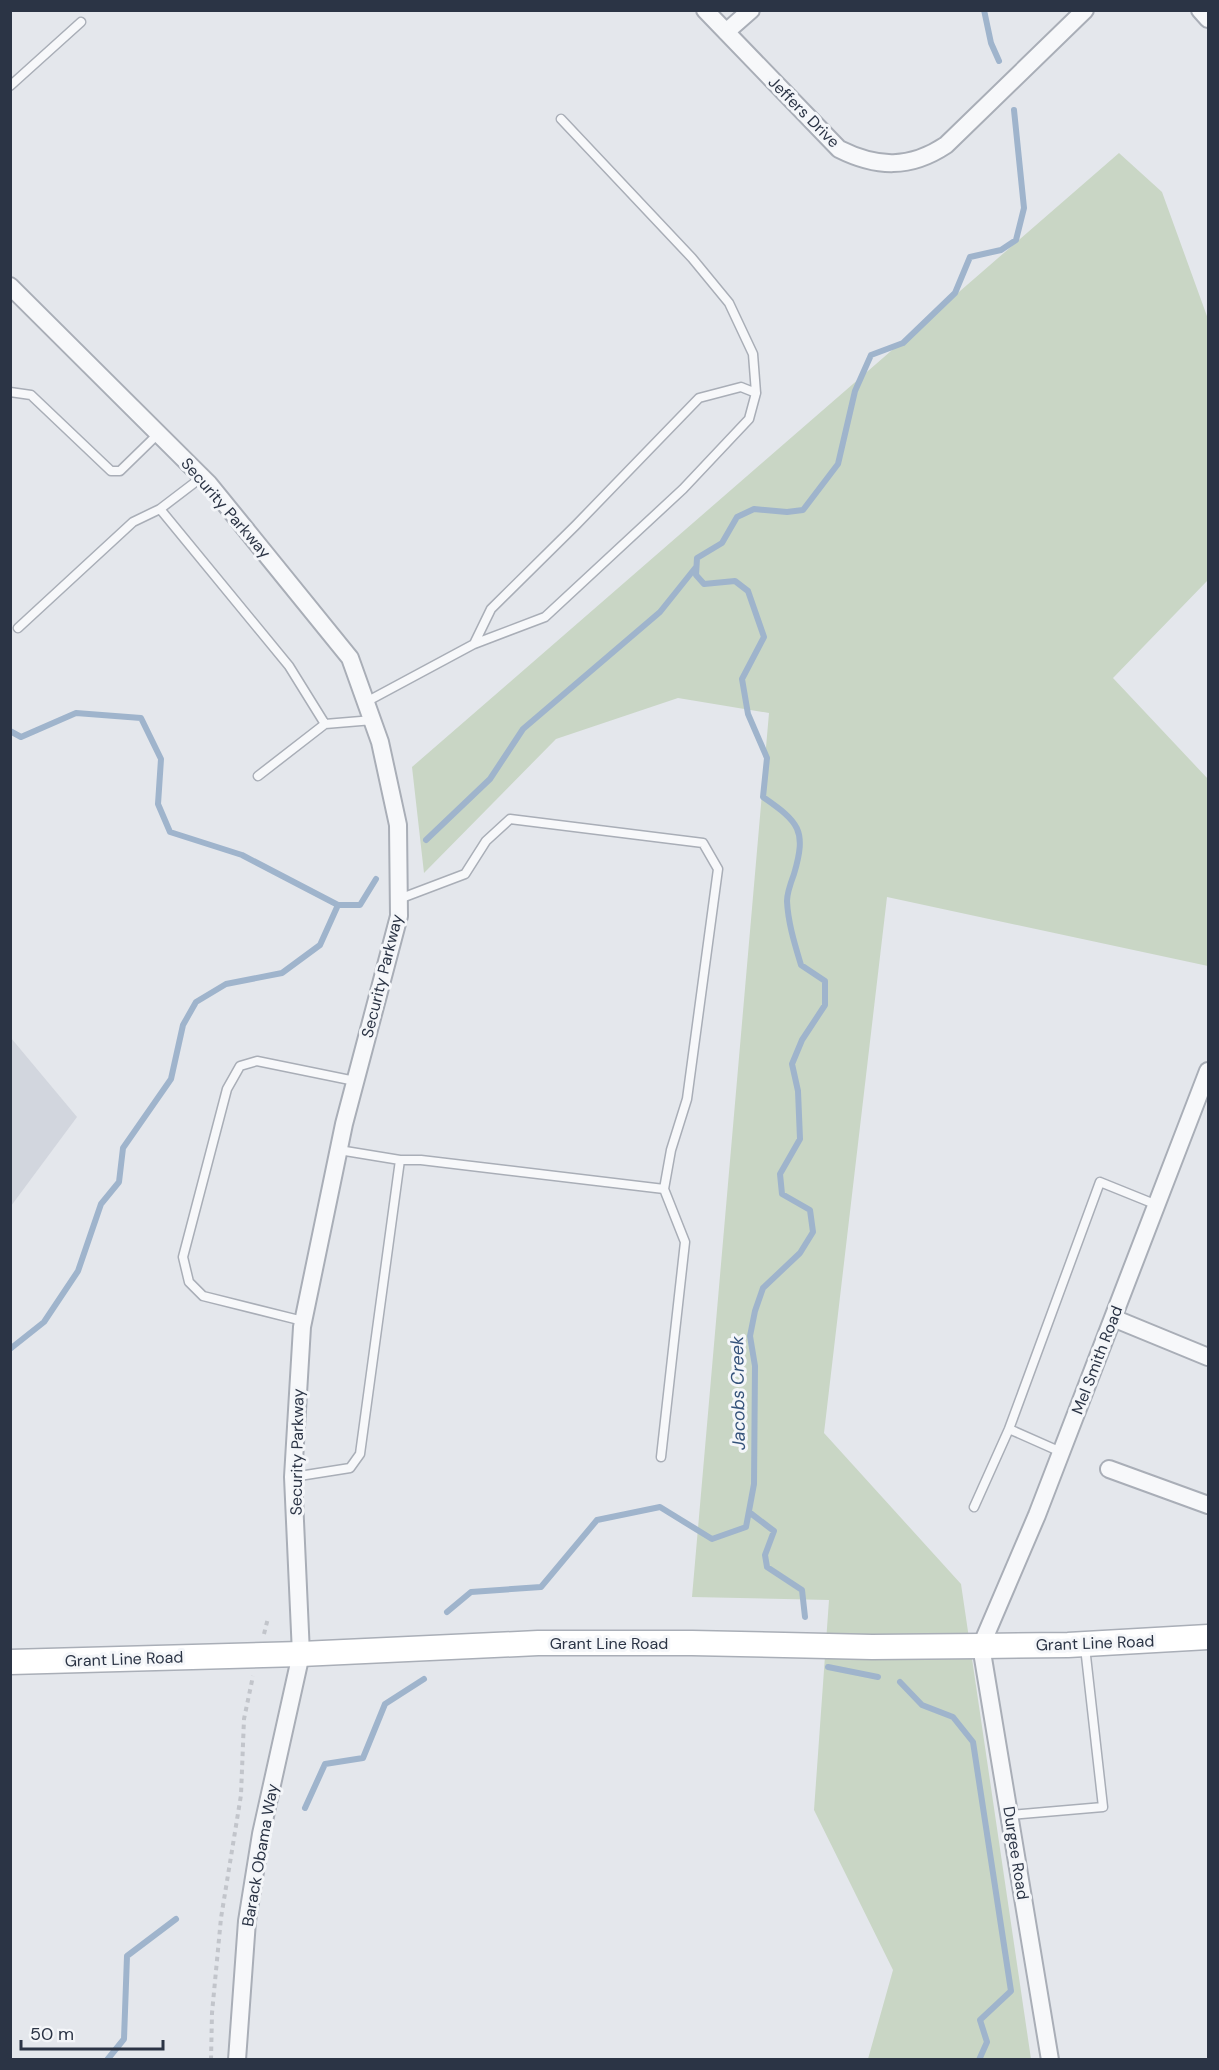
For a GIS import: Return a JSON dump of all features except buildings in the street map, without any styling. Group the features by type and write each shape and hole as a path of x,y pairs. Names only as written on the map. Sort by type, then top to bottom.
{"main road":[{"name":"Grant Line Road","path":"10,1662 301,1654 538,1643 692,1643 872,1647 1084,1644 1209,1638"}],"street":[{"name":"Jeffers Drive","path":"705,10 839,149 867,162 898,163 933,154 955,138 1085,10"},
{"path":"726,32 751,10"},
{"path":"1200,10 1209,19"},
{"name":"Security Parkway","path":"10,286 202,477 350,658 381,741 398,825 399,916 355,1081 303,1321 293,1477 301,1654"},
{"name":"Mel Smith Road","path":"981,1646 1061,1452 1209,1071"},
{"path":"1113,1318 1209,1357"},
{"path":"1109,1468 1209,1505"},
{"name":"Durgee Road","path":"981,1646 1050,2060"},
{"name":"Barack Obama Way","path":"237,2060 247,1920 261,1834 301,1654"}],"lane":[{"path":"10,87 81,22"},
{"path":"366,702 474,645 545,617 683,489 749,419 756,393 753,354 729,303 692,258 561,119"},
{"path":"474,645 491,609 699,398 741,387 756,393"},
{"path":"10,392 31,395 111,471 120,471 158,434"},
{"path":"18,628 133,522 160,509 202,477"},
{"path":"160,509 289,666 325,724"},
{"path":"258,776 325,724 373,720"},
{"path":"399,899 465,874 486,840 510,819 703,843 718,869 687,1099 671,1150 664,1189 685,1242 661,1457"},
{"path":"303,1321 203,1296 189,1282 183,1257 227,1089 240,1066 257,1061 355,1081"},
{"path":"339,1150 400,1160 421,1160 664,1189"},
{"path":"293,1477 350,1468 360,1454 400,1160"},
{"path":"974,1507 1009,1429 1100,1182 1157,1205"},
{"path":"1009,1429 1061,1452"},
{"path":"1009,1815 1103,1807 1084,1644"}],"path":[{"path":"212,2060 212,2013 221,1918 241,1795 246,1704"}],"shaded area":[{"path":"11,1038 77,1117 11,1206"}],"green space":[{"path":"1119,153 1162,192 1208,319 1208,580 1113,678 1208,779 1208,966 887,897 824,1433 961,1584 1031,2059 868,2059 893,1970 814,1810 829,1600 692,1597 769,713 678,698 556,739 424,873 412,767"}],"waterway":[{"name":"Jacobs Creek","path":"984,10 991,43 999,61"},
{"name":"Jacobs Creek","path":"447,1612 471,1592 541,1587 597,1520 660,1507 712,1539 746,1527 754,1484 755,1366 750,1336 755,1311 763,1288 800,1253 813,1232 810,1210 782,1194 780,1174 800,1139 798,1091 792,1064 802,1040 825,1005 825,981 801,965 796,950 787,901 798,859 799,837 797,828 785,813 763,797 767,758 748,714 742,679 764,637 748,591 735,581 704,584 696,575 697,558 722,543 737,517 754,509 787,512 803,510 838,464 855,391 871,355 903,343 955,293 970,257 1001,250 1016,240 1024,208 1014,110"},
{"path":"426,840 490,779 523,729 660,612 696,567"},
{"path":"10,731 21,737 76,713 141,718 161,759 158,804 170,832 242,855 338,905 360,905 376,879"},
{"path":"10,1349 44,1322 78,1271 101,1204 119,1182 123,1148 171,1079 183,1025 196,1002 226,984 282,973 320,945 338,905"},
{"path":"749,1512 774,1531 765,1555 767,1567 802,1590 805,1617"},
{"path":"828,1667 878,1677"},
{"name":"Jacobs Creek","path":"305,1808 325,1764 363,1758 385,1704 424,1679"},
{"path":"900,1682 922,1705 953,1717 973,1742 1011,1991 980,2020 987,2042 979,2060"},
{"name":"Jacobs Creek","path":"107,2060 124,2039 127,1956 176,1919"}]}
